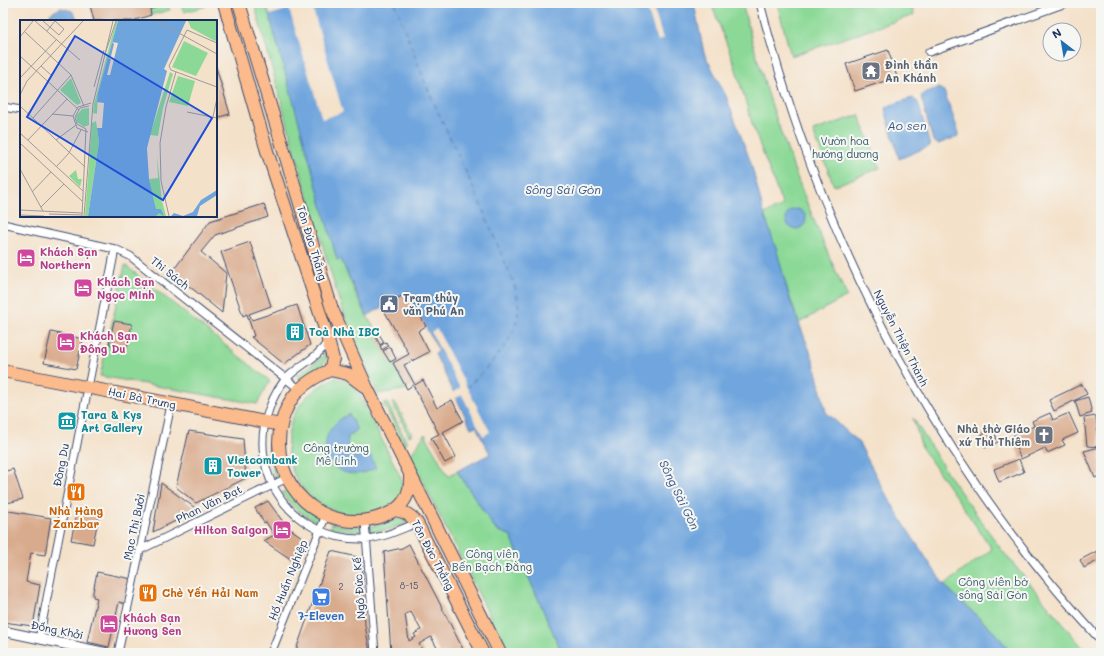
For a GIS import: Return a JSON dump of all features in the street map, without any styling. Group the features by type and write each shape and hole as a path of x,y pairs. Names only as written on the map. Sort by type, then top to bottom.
{"main road":[{"path":"225,5 240,3"},
{"name":"Tôn Đức Thắng","path":"240,3 332,310 366,388 410,473"},
{"name":"Tôn Đức Thắng","path":"225,5 267,151 328,340 333,359 330,370"},
{"path":"366,388 348,374 330,370 299,389 290,401 281,425 279,452 287,478 305,502 326,515 338,519 365,520 395,510 402,504 408,493 410,473"},
{"name":"Hai Bà Trưng","path":"3,371 171,405 281,425"},
{"name":"Tôn Ðức Thắng","path":"410,473 500,653"},
{"name":"Tôn Ðức Thắng","path":"395,510 412,516 417,523 484,653"}],"street":[{"name":"Nguyễn Thiện Thành","path":"760,3 788,102 804,148 843,244 888,341 927,410 982,494 1052,585 1101,641"},
{"path":"929,52 1066,3"},
{"path":"3,107 20,110"},
{"name":"Thi Sách","path":"3,224 115,249 130,256 299,389"},
{"name":"Đông Du","path":"39,639 115,249"},
{"path":"328,340 319,353 286,379 273,400 266,422 264,449 266,467 272,485 289,509 308,525 320,531 337,536 366,539 417,523"},
{"name":"Mạc Thị Bưởi","path":"118,653 171,405"},
{"name":"Phan Văn Ðạt","path":"140,550 287,478"},
{"name":"Hồ Huấn Nghiệp","path":"271,653 326,515"},
{"name":"Ngô Ðức Kế","path":"365,520 375,653"},
{"name":"Ðồng Khởi","path":"3,631 106,653"}],"green space":[{"path":"153,3 166,3 170,10 151,15 150,9 154,8"},
{"path":"180,3 205,3 206,6 184,12"},
{"path":"254,3 266,3 338,260 341,259 358,299 407,389 378,394 354,340 339,300 305,187"},
{"path":"711,3 742,3 763,78 788,152 801,188 847,296 799,323 789,296 764,214 783,206 753,127 735,66"},
{"path":"777,3 911,3 914,15 791,56"},
{"name":"Vườn hoa hướng dương","path":"859,115 880,168 834,186 813,131"},
{"path":"125,265 270,381 257,404 100,376"},
{"path":"326,351 327,358 323,364 300,380 297,376 321,358"},
{"name":"Công trường Mê Linh","path":"335,378 346,380 356,388 401,478 402,491 398,499 391,504 369,513 349,514 331,510 315,501 302,488 293,471 288,452 291,422 299,406 311,393"},
{"path":"395,402 412,434 409,436 392,403"},
{"path":"383,403 387,403 407,442 405,445"},
{"name":"Công viên bờ sông Sài Gòn","path":"913,418 949,476 1001,549 1087,653 1012,653 996,634 944,585 992,549 922,448"},
{"name":"Công viên Bến Bạch Đằng","path":"425,434 448,476 457,471 496,530 510,535 562,653 508,653 410,456"},
{"path":"269,441 275,441 281,477 275,478 269,457"},
{"path":"287,490 302,507 319,517 317,522 298,511 281,493"},
{"path":"402,518 408,523 387,530 371,532 370,526 383,524"},
{"path":"331,523 348,527 361,526 361,532 330,528"}],"water":[{"name":"Sông Sài Gòn","path":"266,3 694,3 704,53 726,96 751,163 764,214 777,251 790,300 813,359 826,412 859,443 883,489 944,585 996,634 1012,653 562,653 510,535 496,530 457,471 490,454 476,426 471,428 435,354 439,351 407,293 367,316 341,259 337,260"},
{"path":"61,8 72,11 78,20 48,20 51,13"},
{"name":"Ao sen","path":"938,88 944,91 959,133 957,137 938,144 933,141 921,97 924,93"},
{"name":"Ao sen","path":"912,98 918,102 930,146 899,159 885,109 888,106"},
{"path":"792,209 800,209 806,215 806,223 800,229 792,229 786,223 786,215"},
{"path":"349,414 357,430 348,437 347,449 356,456 369,453 376,468 360,474 346,473 336,468 328,459 325,448 327,436 335,424"}],"pier":[{"path":"266,3 311,3 343,112 322,119 289,9 270,15"},
{"path":"645,3 652,3 653,6 661,3 675,3 654,10 663,39 658,41"},
{"path":"437,329 490,432 483,436 462,395 454,399 452,393 460,388 431,332"}],"building":[{"path":"86,3 153,3 154,8 150,9 151,15 135,20 94,20 90,5 86,6"},
{"name":"Đình thần An Khánh","path":"888,50 897,77 855,91 846,64"},
{"path":"217,70 230,114 217,118"},
{"path":"264,204 268,217 215,235 201,252 226,273 222,313 172,272 210,221"},
{"path":"250,242 271,306 249,314 252,320 297,305 310,345 284,364 251,337 254,336 247,314 243,316 221,252"},
{"path":"407,293 426,326 418,331 429,352 404,365 415,385 423,380 437,408 452,400 463,421 443,432 456,457 445,463 431,438 439,434 413,385 407,389 393,363 409,354 382,307"},
{"path":"114,321 132,324 127,348 109,344"},
{"path":"377,331 384,342 380,345 374,333"},
{"path":"51,332 83,339 76,369 44,363"},
{"path":"386,342 388,346 382,350 380,346"},
{"path":"390,347 396,359 390,362 383,351"},
{"path":"1082,384 1087,394 1054,411 1049,400"},
{"path":"1088,397 1092,413 1080,417 1075,401"},
{"name":"Nhà thờ Giáo xứ Thủ Thiêm","path":"1050,413 1053,420 1069,413 1078,433 1062,440 1065,445 1047,453 1045,448 1021,459 1011,437 1034,426 1032,421"},
{"path":"1096,416 1100,447 1087,446 1084,418"},
{"path":"993,429 998,442 985,448 980,436"},
{"name":"Vietcombank Tower","path":"189,431 243,439 246,478 196,503 176,487"},
{"path":"1100,447 1101,475 1095,478 1084,451"},
{"path":"1019,459 1024,472 999,482 994,469"},
{"path":"13,469 23,499 3,504 3,472"},
{"path":"161,483 198,510 153,532"},
{"name":"Hilton Saigon","path":"268,501 286,526 302,537 292,560 264,541 274,535 266,522 264,523 255,508"},
{"path":"78,507 100,511 93,544 71,540"},
{"path":"3,510 51,518 45,555 31,553 26,582 40,585 33,626 3,622"},
{"path":"409,544 465,653 440,653 431,637 419,644 424,653 391,653 384,552 402,548","holes":["411,612 421,630 414,634 416,637 409,641 405,614"]},
{"path":"1101,549 1101,559 1084,568 1080,560"},
{"path":"331,551 362,558 365,625 370,653 295,653"},
{"path":"97,572 132,579 126,604 119,602 109,647 87,642 97,598 93,597 93,592"}],"ferry route":[{"path":"395,3 424,80 510,273 517,296 518,312 512,334 499,353 467,388"},
{"path":"607,3 613,6 648,10"}],"place":[{"name":"Đình thần An Khánh","path":"871,71"},
{"name":"Khách Sạn Northern","path":"26,258"},
{"name":"Khách Sạn Ngọc Minh","path":"83,288"},
{"name":"Trạm thủy văn Phú An","path":"389,304"},
{"name":"Toà Nhà IBC","path":"295,332"},
{"name":"Khách Sạn Đông Du","path":"66,342"},
{"name":"Tara & Kys Art Gallery","path":"67,421"},
{"name":"Nhà thờ Giáo xứ Thủ Thiêm","path":"1044,435"},
{"name":"Vietcombank Tower","path":"213,466"},
{"name":"Nhà Hàng Zanzbar","path":"76,492"},
{"name":"Hilton Saigon","path":"282,530"},
{"name":"Chè Yến Hải Nam","path":"148,593"},
{"name":"7-Eleven","path":"321,597"},
{"name":"Khách Sạn Hương Sen","path":"109,624"}]}
